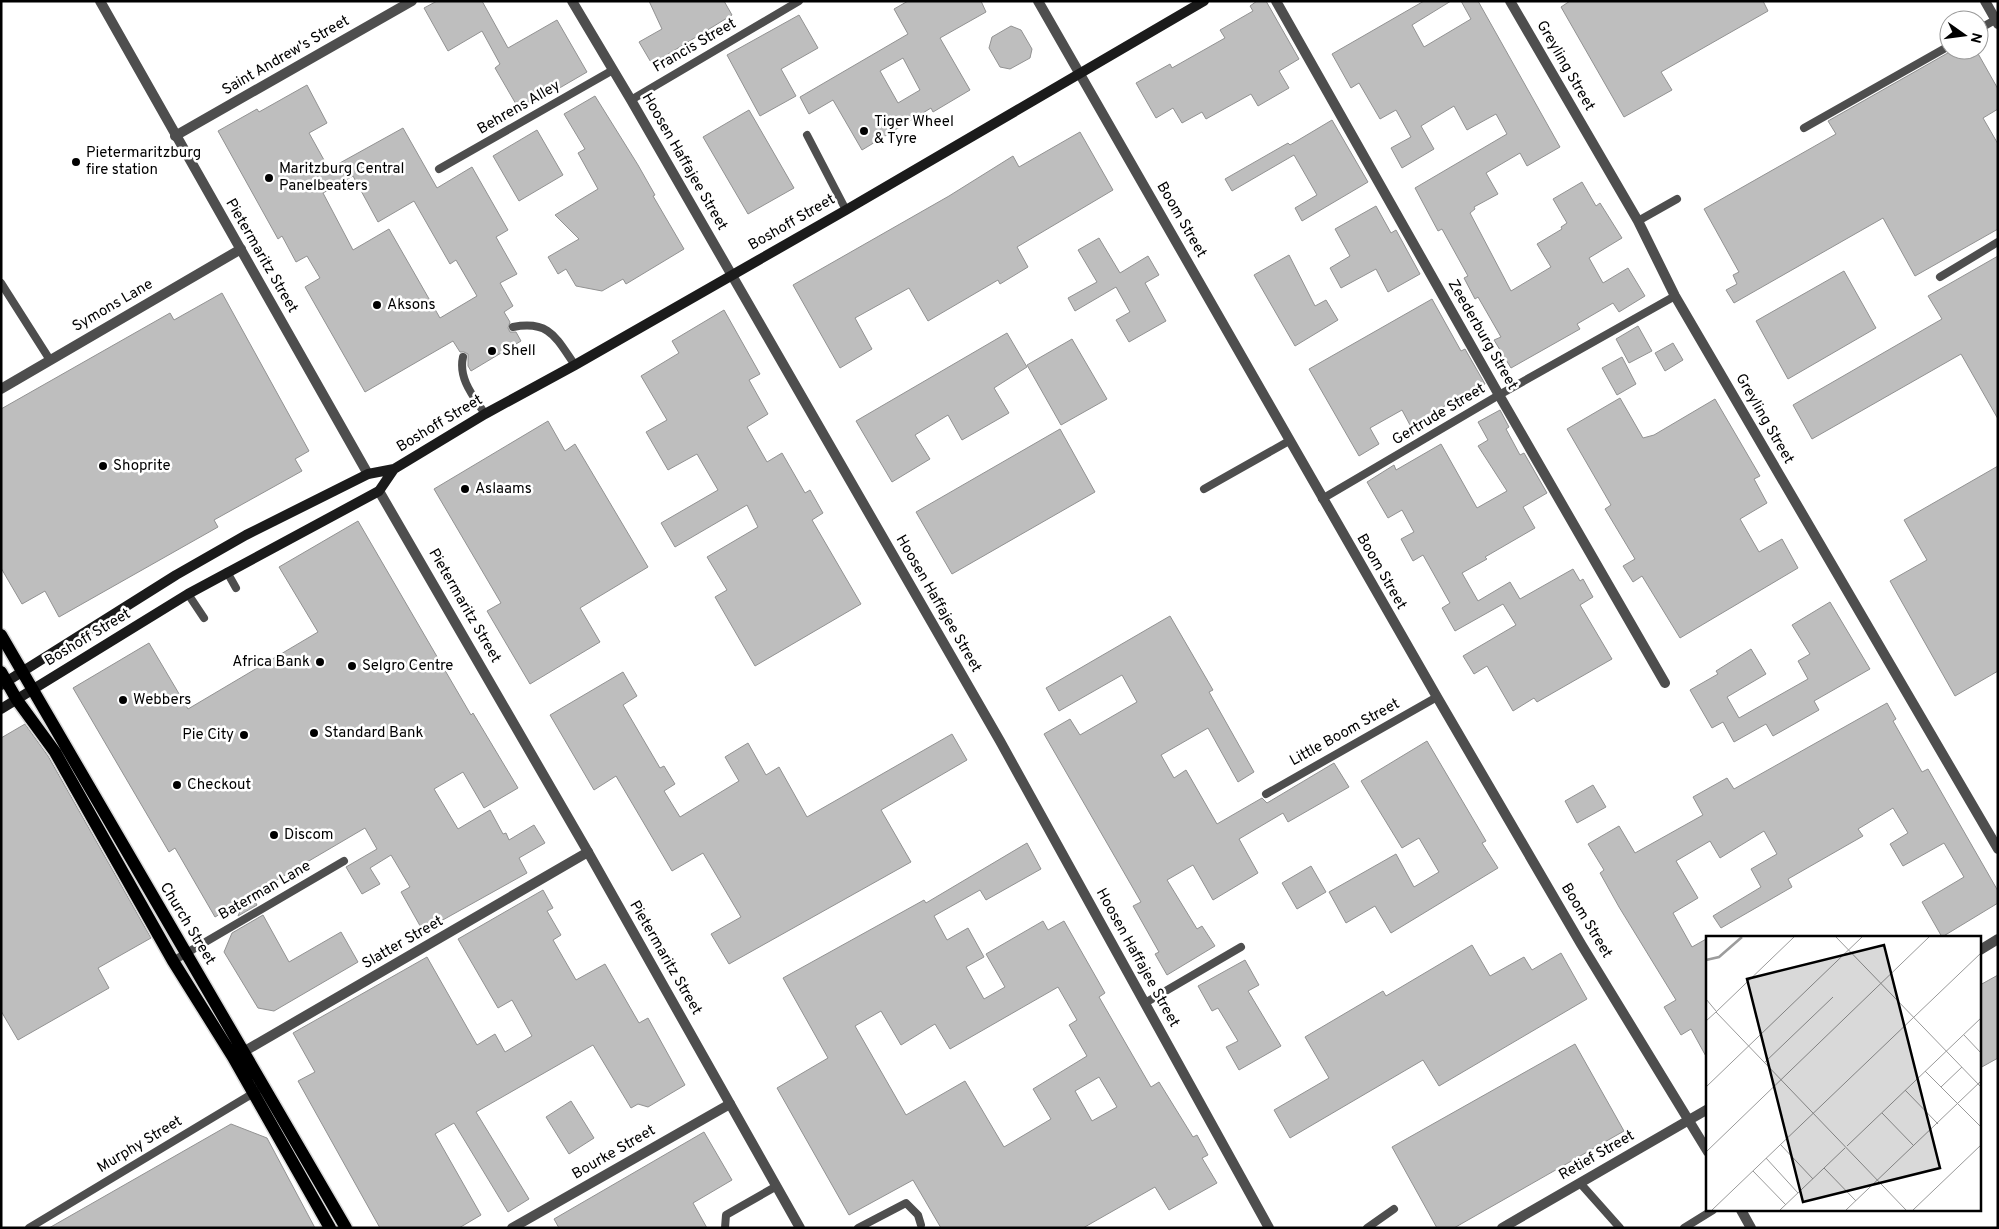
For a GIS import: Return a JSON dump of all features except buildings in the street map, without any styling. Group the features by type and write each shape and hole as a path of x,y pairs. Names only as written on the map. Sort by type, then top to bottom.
{"main road":[{"name":"Boshoff Street","path":"3,680 22,672 88,629 215,552 368,474 394,469 485,414 576,365 846,210 1204,1"},
{"name":"Boshoff Street","path":"1,709 188,594 379,491 394,469"},
{"name":"Pietermaritz Street","path":"368,474 379,491"},
{"name":"Church Street","path":"1,635 186,953 238,1055 253,1093 330,1228"},
{"name":"Church Street","path":"3,680 54,752 173,961 238,1055 265,1086 346,1228"}],"street":[{"name":"Pietermaritz Street","path":"100,1 368,474"},
{"name":"Saint Andrew's Street","path":"175,136 412,1"},
{"name":"Hoosen Haffajee Street","path":"572,1 631,100 1000,741 1269,1228"},
{"name":"Boom Street","path":"1038,1 1437,697 1582,944 1706,1149"},
{"name":"Zeederburg Street","path":"1276,1 1499,395 1665,683"},
{"name":"Greyling Street","path":"1510,1 1638,221 1675,296 1998,849"},
{"path":"1985,1 1996,22"},
{"name":"Symons Lane","path":"1,389 241,249"},
{"name":"Pietermaritz Street","path":"379,491 588,852 775,1187 800,1228"},
{"name":"Slatter Street","path":"238,1055 588,852"},
{"path":"1982,949 1998,939"},
{"name":"Bourke Street","path":"512,1228 730,1104"},
{"name":"Retief Street","path":"1502,1228 1706,1110"},
{"path":"1743,1212 1751,1228"}],"lane":[{"name":"Francis Street","path":"631,100 799,1"},
{"path":"1804,128 1939,52"},
{"name":"Behrens Alley","path":"439,169 613,70"},
{"path":"807,135 846,210"},
{"path":"1638,221 1677,199"},
{"path":"1940,277 1998,242"},
{"path":"1,283 50,360"},
{"name":"Gertrude Street","path":"1322,499 1499,395 1675,296"},
{"path":"513,327 531,323 544,328 557,339 576,365"},
{"path":"463,357 461,367 464,380 485,414"},
{"path":"1204,489 1289,441"},
{"path":"227,572 236,588"},
{"path":"188,594 204,618"},
{"name":"Little Boom Street","path":"1266,794 1437,697"},
{"name":"Baterman Lane","path":"173,961 344,861"},
{"path":"1145,1003 1241,947"},
{"name":"Murphy Street","path":"30,1228 265,1086"},
{"path":"1580,1183 1620,1228"},
{"path":"725,1228 726,1215 775,1187"},
{"path":"858,1228 906,1203 918,1215 919,1227"},
{"path":"1367,1228 1394,1209"},
{"path":"1684,1228 1710,1212"}],"place":[{"name":"Tiger Wheel & Tyre","path":"864,131"},
{"name":"Pietermaritzburg fire station","path":"76,162"},
{"name":"Maritzburg Central Panelbeaters","path":"269,178"},
{"name":"Aksons","path":"377,305"},
{"name":"Shell","path":"492,351"},
{"name":"Shoprite","path":"103,466"},
{"name":"Aslaams","path":"465,489"},
{"name":"Africa Bank","path":"320,662"},
{"name":"Selgro Centre","path":"352,666"},
{"name":"Webbers","path":"123,700"},
{"name":"Standard Bank","path":"314,733"},
{"name":"Pie City","path":"244,735"},
{"name":"Checkout","path":"177,785"},
{"name":"Discom","path":"274,835"}]}
